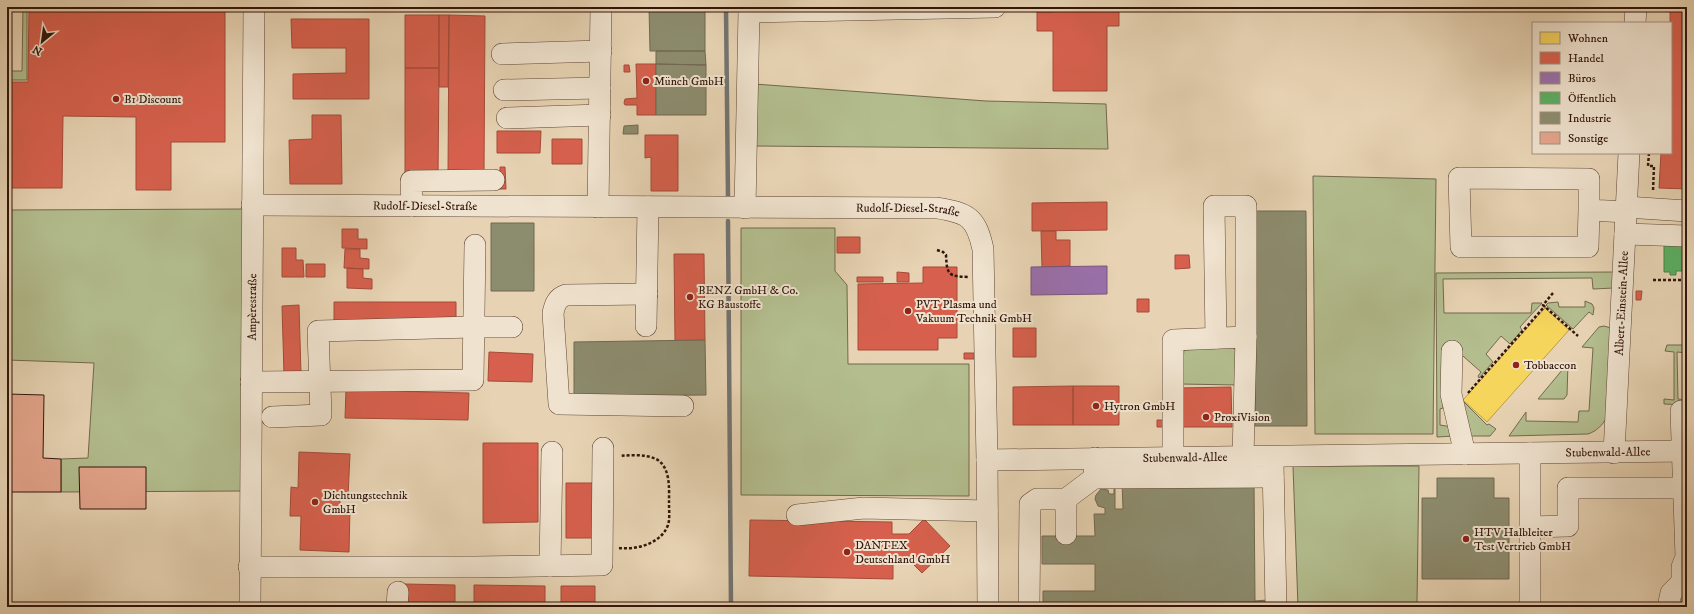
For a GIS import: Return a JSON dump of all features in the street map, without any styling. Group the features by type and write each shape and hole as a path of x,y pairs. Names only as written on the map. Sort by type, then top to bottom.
{"street":[{"name":"Ampèrestraße","path":"250,607 249,567 254,7"},
{"path":"598,207 601,7"},
{"path":"745,208 749,9 995,7"},
{"path":"1635,22 1636,7"},
{"path":"502,54 601,52"},
{"path":"504,90 600,88"},
{"path":"507,118 600,115"},
{"name":"Albert-Einstein-Allee","path":"1614,453 1629,154"},
{"path":"1459,178 1589,179 1589,210 1588,247 1461,247 1459,178"},
{"path":"412,206 411,180 494,180"},
{"path":"456,180 456,206"},
{"name":"Rudolf-Diesel-Straße","path":"252,206 937,208 956,211 970,218 979,231 984,249 987,460"},
{"path":"1216,338 1214,206 1246,206 1246,337 1242,457"},
{"path":"646,326 648,207"},
{"path":"1589,210 1652,209 1687,211"},
{"path":"1625,234 1687,236"},
{"path":"251,382 472,380 475,245"},
{"path":"647,294 566,295 560,297 556,303 553,313 559,404 683,406"},
{"path":"272,417 320,415 318,331 512,327"},
{"path":"1173,458 1173,340 1246,337"},
{"path":"1452,351 1451,394 1465,454"},
{"path":"1668,607 1672,594 1682,582 1682,567 1686,557 1684,451 1681,411"},
{"name":"Stubenwald-Allee","path":"987,460 1095,468 1173,458 1684,451"},
{"path":"550,566 552,452"},
{"path":"249,567 602,565 603,453"},
{"path":"1530,453 1530,607"},
{"path":"1273,456 1276,607"},
{"path":"987,460 988,607"},
{"path":"1066,534 1066,498 1095,468 1273,477"},
{"path":"1530,527 1568,526 1568,488 1685,488"},
{"path":"1029,607 1030,504 1037,498 1066,498"},
{"path":"797,515 864,508 987,511"}],"path":[{"path":"1649,154 1648,166 1654,166 1652,209"},
{"path":"937,250 944,252 946,255 949,274 953,276 984,278"},
{"path":"1654,280 1687,280"},
{"path":"1454,408 1545,306 1543,305 1553,293"},
{"path":"1545,306 1578,336"},
{"path":"602,547 637,548 650,543 660,536 668,525 669,513 669,481 665,469 657,460 645,456 603,453"}],"green space":[{"path":"23,7 27,7 27,80 7,80 7,71 22,71"},
{"path":"754,84 986,101 1106,104 1108,149 754,146"},
{"path":"1313,176 1436,179 1433,434 1315,434"},
{"path":"243,209 241,491 61,492 61,459 88,458 94,363 7,360 7,210"},
{"path":"741,228 835,228 835,271 847,285 848,364 969,364 969,496 741,495"},
{"path":"1614,272 1614,288 1593,289 1592,278 1443,279 1444,313 1531,313 1532,303 1542,303 1520,327 1522,330 1510,344 1501,336 1486,354 1493,362 1479,378 1478,376 1481,372 1463,356 1460,360 1445,353 1443,408 1440,409 1440,425 1452,427 1453,436 1437,437 1436,273"},
{"path":"1585,301 1592,304 1594,308 1593,315 1589,312 1573,329 1546,305 1548,303 1558,302 1559,307 1585,307"},
{"path":"1604,326 1611,328 1607,418 1603,423 1596,430 1588,434 1509,436 1526,412 1526,421 1578,422 1579,411 1589,411 1593,348 1582,347 1599,327"},
{"path":"1667,345 1685,345 1687,347 1687,353 1677,352 1678,399 1687,400 1687,405 1664,404 1664,399 1674,400 1674,352 1665,351"},
{"path":"1231,346 1238,352 1238,385 1180,384 1184,350"},
{"path":"1568,363 1567,395 1564,399 1538,399"},
{"path":"1463,401 1487,425 1489,424 1496,429 1490,436 1469,436"},
{"path":"1293,466 1419,466 1417,603 1298,607"}],"building: Wohnen":[{"name":"Tobbaccon","path":"1545,308 1569,330 1487,422 1463,400"}],"building: Handel":[{"name":"B1 Discount","path":"29,7 225,7 225,142 171,142 171,190 136,190 136,117 63,116 62,188 7,188 7,82 28,82"},
{"path":"418,7 482,7 482,11 418,10"},
{"path":"1052,7 1119,7 1119,26 1107,26 1107,91 1053,91 1053,31 1037,31 1037,12 1052,12"},
{"path":"1670,7 1687,7 1687,189 1659,188 1661,154 1672,154 1672,22 1670,22"},
{"path":"405,15 439,15 439,68 405,68"},
{"path":"439,15 449,15 448,87 439,87"},
{"path":"449,15 485,16 484,174 448,173"},
{"path":"291,19 369,19 369,99 293,99 293,74 346,73 346,48 292,48"},
{"name":"Münch GmbH","path":"636,64 656,64 656,115 637,115 637,105 625,105 624,103 625,99 637,98"},
{"path":"624,65 629,65 630,72 624,72"},
{"path":"405,68 439,68 438,176 405,175"},
{"path":"312,115 341,115 342,184 290,184 289,140 312,139"},
{"path":"497,131 541,131 540,153 497,153"},
{"path":"645,135 678,135 678,191 651,191 651,157 645,158"},
{"path":"552,139 582,139 582,164 552,164"},
{"path":"500,167 505,167 506,189 500,189"},
{"path":"1107,202 1107,230 1032,231 1032,203"},
{"path":"342,229 358,229 358,239 367,239 367,249 342,248"},
{"path":"1041,231 1056,231 1056,240 1070,240 1070,266 1042,267"},
{"path":"837,237 860,237 860,253 837,253"},
{"path":"282,248 296,248 296,260 303,260 304,277 282,277"},
{"path":"345,249 360,249 360,258 369,259 369,269 344,268"},
{"name":"BENZ GmbH & Co. KG Baustoffe","path":"674,254 704,254 705,340 675,341"},
{"path":"1175,255 1189,255 1190,268 1175,269"},
{"path":"306,264 325,264 325,277 306,277"},
{"name":"PVT Plasma und Vakuum Technik GmbH","path":"923,267 957,267 957,338 938,338 938,350 858,350 858,284 923,283"},
{"path":"347,268 363,269 363,278 372,279 372,289 347,288"},
{"path":"897,272 909,273 909,282 897,282"},
{"path":"857,277 883,277 883,282 857,282"},
{"path":"1636,291 1642,291 1641,300 1636,300"},
{"path":"1137,299 1149,299 1149,312 1137,312"},
{"path":"334,302 456,302 456,320 334,321"},
{"path":"299,305 301,374 284,375 282,306"},
{"path":"1013,328 1036,328 1036,357 1013,357"},
{"path":"489,352 533,354 532,382 488,381"},
{"path":"964,353 974,353 974,359 964,359"},
{"name":"Hytron GmbH","path":"1073,386 1119,386 1119,425 1073,425"},
{"path":"1073,386 1073,425 1013,425 1013,387"},
{"name":"ProxiVision","path":"1231,387 1232,427 1180,427 1180,388"},
{"path":"346,390 469,393 468,420 345,418"},
{"path":"1157,420 1167,420 1167,427 1157,427"},
{"path":"483,443 538,443 538,522 483,523"},
{"name":"Dichtungstechnik GmbH","path":"299,452 350,454 348,497 340,497 340,506 350,507 349,552 300,550 301,516 290,516 291,487 298,488"},
{"path":"566,483 596,483 595,538 566,538"},
{"name":"DANTEX Deutschland GmbH","path":"924,519 950,546 922,573 908,559 893,558 893,579 749,576 750,520 892,522 892,534 909,534"},
{"path":"405,584 455,585 455,607 404,607"},
{"path":"474,585 545,586 545,607 474,607"},
{"path":"561,586 595,586 595,607 561,607"},
{"path":"775,603 926,603 926,607 775,607"}],"building: Büros":[{"path":"1107,266 1107,294 1031,295 1031,267"}],"building: Öffentlich":[{"path":"1664,238 1687,238 1687,287 1685,287 1685,271 1676,271 1676,275 1670,275 1670,272 1664,272"}],"building: Industrie":[{"path":"649,7 705,7 705,51 650,51"},
{"path":"656,51 705,51 706,65 656,64"},
{"path":"656,64 706,65 706,115 656,115"},
{"path":"638,125 638,134 623,134 624,126"},
{"path":"1255,211 1306,211 1307,426 1255,426"},
{"path":"491,223 534,223 534,291 491,291"},
{"path":"705,340 706,395 574,396 574,342"},
{"name":"HTV Halbleiter Test Vertrieb GmbH","path":"1437,478 1494,478 1494,498 1509,498 1509,579 1422,579 1422,498 1437,498"},
{"path":"1254,481 1255,601 1267,600 1267,607 1043,607 1043,591 1095,591 1095,564 1042,564 1042,536 1095,536 1094,514 1105,514 1105,508 1098,506 1095,499 1096,495 1101,489 1108,490 1109,494 1114,494 1115,486 1115,509 1123,509 1122,482"}],"building: Sonstige":[{"path":"7,394 44,395 43,458 61,459 61,492 7,492"},
{"path":"79,467 146,467 146,509 80,509"}],"waterway":[{"path":"726,7 728,197"},
{"path":"728,221 731,607"}],"place":[{"name":"Münch GmbH","path":"646,81"},
{"name":"B1 Discount","path":"116,99"},
{"name":"BENZ GmbH & Co. KG Baustoffe","path":"690,297"},
{"name":"PVT Plasma und Vakuum Technik GmbH","path":"908,311"},
{"name":"Tobbaccon","path":"1516,365"},
{"name":"Hytron GmbH","path":"1096,406"},
{"name":"ProxiVision","path":"1206,417"},
{"name":"Dichtungstechnik GmbH","path":"315,502"},
{"name":"HTV Halbleiter Test Vertrieb GmbH","path":"1466,539"},
{"name":"DANTEX Deutschland GmbH","path":"847,552"}]}
